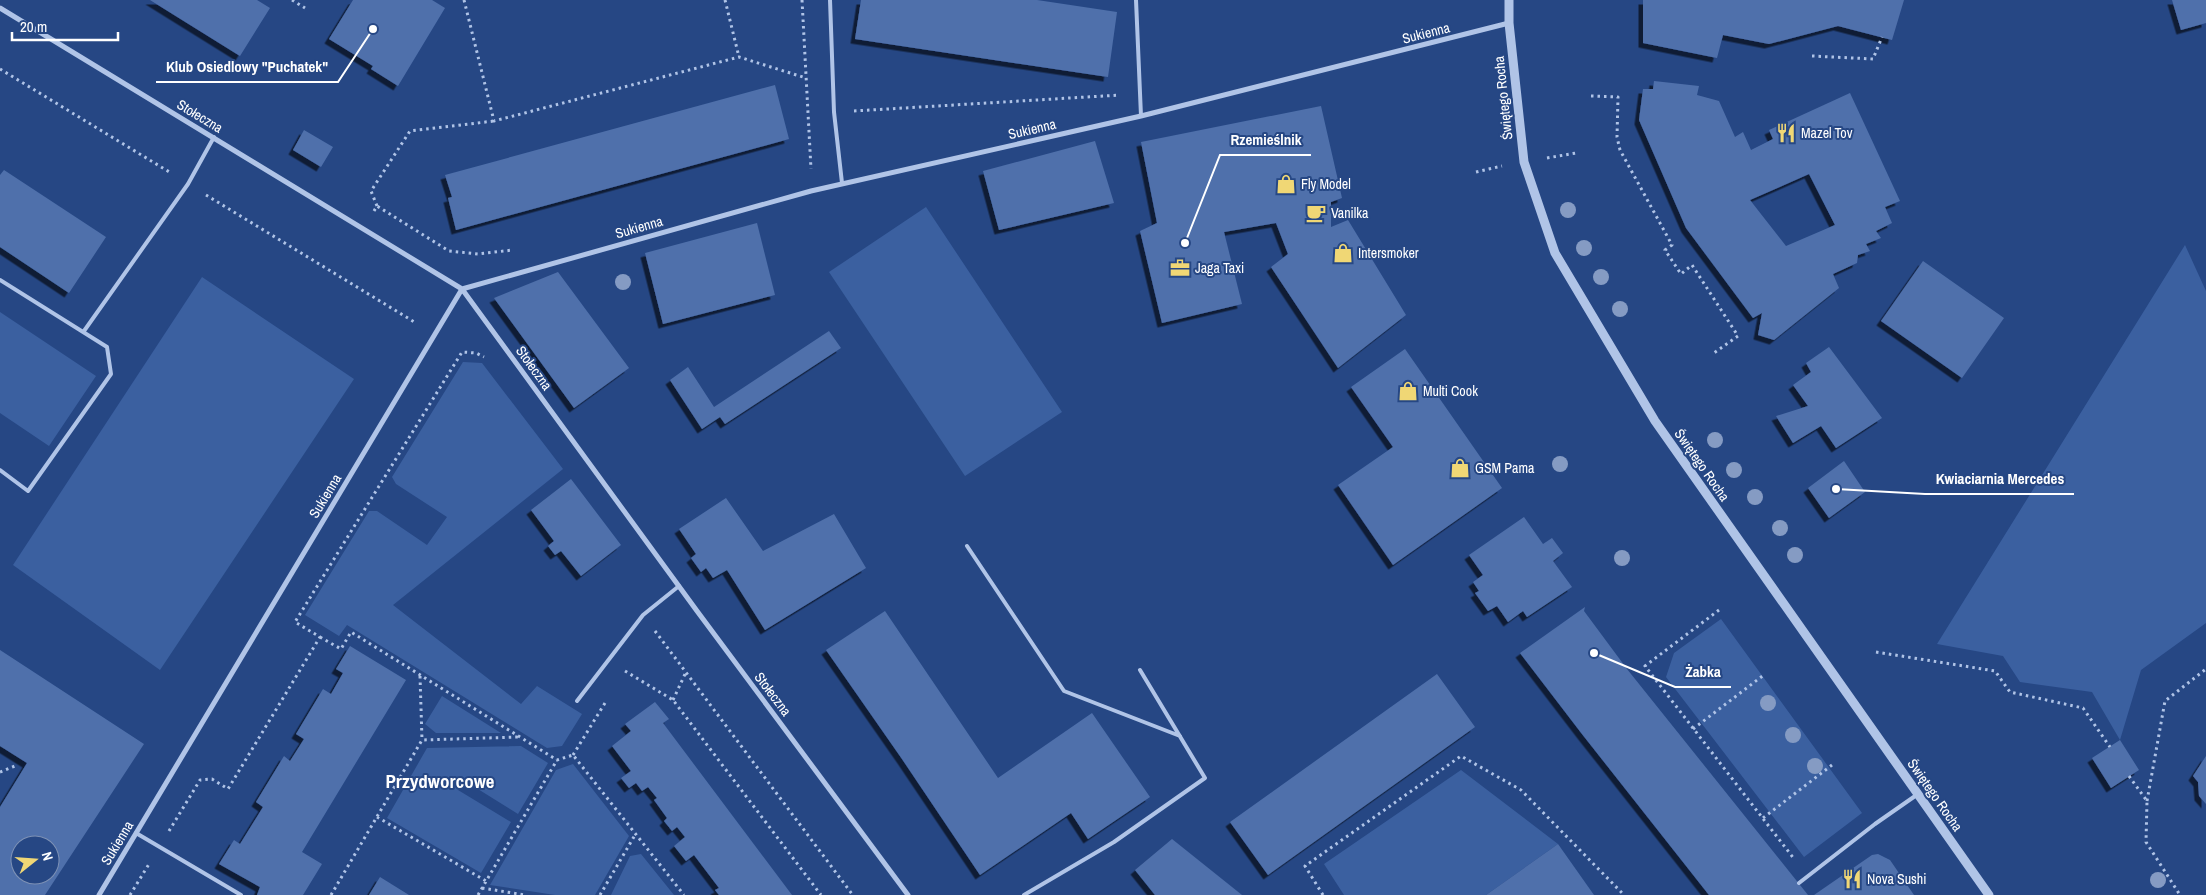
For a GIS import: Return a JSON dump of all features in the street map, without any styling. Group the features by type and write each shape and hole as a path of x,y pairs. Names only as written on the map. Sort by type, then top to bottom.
{"street":[{"name":"Świętego Rocha","path":"1509,0 1509,24 1524,162 1554,253 1647,408 1989,895"},
{"name":"Stołeczna","path":"0,8 462,289 908,895"},
{"name":"Sukienna","path":"99,895 462,289 842,183 1141,116 1509,24"}],"lane":[{"path":"830,0 834,112 842,183"},
{"path":"1136,0 1141,116"},
{"path":"84,332 188,184 214,137"},
{"path":"0,280 107,347 111,374 28,491 0,470"},
{"path":"967,546 1064,691 1180,736"},
{"path":"577,701 643,615 679,586"},
{"path":"1024,895 1114,842 1205,778 1140,670"},
{"path":"1799,883 1875,824 1918,794"},
{"path":"136,834 240,895"}],"path":[{"path":"292,0 305,8"},
{"path":"464,0 494,121"},
{"path":"725,0 740,58"},
{"path":"802,0 811,175"},
{"path":"1812,56 1873,60 1882,37"},
{"path":"516,249 478,254 449,251 377,206 371,191 410,131 494,121 740,58 806,78"},
{"path":"0,69 424,327"},
{"path":"834,112 1140,94"},
{"path":"1591,96 1618,97 1617,137 1620,150 1672,245 1665,250 1682,274 1692,265 1738,336 1714,352"},
{"path":"362,227 377,206"},
{"path":"484,358 476,353 462,352 295,622 342,649 351,632 557,760"},
{"path":"1719,610 1645,666 1807,877"},
{"path":"652,627 852,894"},
{"path":"130,895 200,780 212,779 228,788 320,637"},
{"path":"1876,652 1995,671 2010,692 2083,708 2110,747"},
{"path":"620,678 629,663"},
{"path":"2180,895 2146,842 2146,802 2165,701 2206,669"},
{"path":"624,671 673,700 821,895"},
{"path":"673,700 686,672"},
{"path":"1693,729 1765,674"},
{"path":"331,895 422,740 420,676"},
{"path":"478,895 557,760 573,756 606,701"},
{"path":"422,740 521,737"},
{"path":"573,756 684,895"},
{"path":"1322,895 1305,866 1461,756 1521,790 1624,895"},
{"path":"1763,818 1832,765"},
{"path":"0,772 14,766"},
{"path":"2129,776 2146,802"},
{"path":"377,817 486,881"},
{"path":"600,895 636,835"},
{"path":"482,888 525,895"}],"shaded area":[{"path":"926,207 1062,412 965,476 829,272"},
{"path":"2185,245 2206,291 2206,623 2141,670 2120,740 2092,692 2020,682 2003,656 1937,644"},
{"path":"202,277 354,379 160,670 13,565"},
{"path":"0,312 96,376 49,446 0,413"},
{"path":"463,362 482,363 563,469 393,605 521,704 537,686 582,714 562,746 547,748 347,625 339,636 305,615 369,511 377,511 427,545 447,517 396,484 392,477"},
{"path":"1721,619 1862,813 1804,857 1666,677 1674,653"},
{"path":"442,696 501,733 436,733 425,724"},
{"path":"521,746 548,763 518,814 465,781 458,790 511,822 481,873 387,818 427,748"},
{"path":"573,764 629,836 595,895 555,895 490,885 556,770"},
{"path":"1461,770 1558,844 1486,895 1344,895 1324,864"},
{"path":"641,854 674,895 611,895 630,856"}],"building":[{"path":"150,0 257,0 270,8 240,56"},
{"path":"353,0 432,0 445,8 398,86 371,69 373,66 329,39"},
{"path":"861,0 1037,0 1117,12 1108,77 855,39"},
{"path":"1643,0 1904,0 1892,40 1838,26 1769,44 1723,35 1717,58 1643,43"},
{"path":"2172,0 2206,0 2206,23 2181,30"},
{"path":"1654,81 1699,86 1697,95 1719,101 1735,137 1743,132 1751,150 1773,139 1769,130 1850,93 1900,201 1885,207 1892,223 1876,231 1881,238 1866,244 1870,251 1858,255 1857,263 1833,274 1839,288 1774,340 1758,335 1762,313 1753,318 1686,228 1639,120 1643,89 1653,89","holes":["1809,174 1835,225 1786,246 1750,200"]},
{"path":"775,85 789,139 456,230 448,198 452,197 445,175"},
{"path":"1321,106 1342,198 1331,202 1331,227 1348,220 1406,315 1338,368 1271,267 1288,254 1276,223 1224,232 1242,304 1162,323 1140,231 1157,223 1141,142"},
{"path":"304,130 333,147 321,167 293,150"},
{"path":"1095,141 1114,203 999,230 983,171"},
{"path":"4,170 106,237 69,293 0,247 0,175"},
{"path":"757,223 775,295 663,324 645,253"},
{"path":"1923,261 2004,318 1962,378 1881,321"},
{"path":"558,272 629,368 574,408 494,298"},
{"path":"829,331 841,348 725,424 720,417 702,429 670,380 688,367 714,407"},
{"path":"1829,347 1882,418 1836,448 1821,426 1793,443 1776,416 1808,406 1793,385 1811,372 1806,363"},
{"path":"1405,349 1502,488 1393,565 1338,485 1393,447 1351,387"},
{"path":"1844,461 1865,492 1829,518 1808,488"},
{"path":"571,479 621,545 581,576 561,551 555,555 548,546 554,541 531,510"},
{"path":"726,498 763,551 834,514 866,568 765,630 727,570 713,578 706,568 701,572 691,558 696,554 679,529"},
{"path":"1524,517 1543,544 1552,538 1563,553 1553,561 1572,587 1527,617 1523,611 1508,622 1497,606 1488,611 1475,593 1479,591 1473,582 1483,575 1469,555"},
{"path":"1585,607 1584,611 1627,669 1808,895 1709,895 1582,734 1520,653"},
{"path":"885,611 998,778 1092,713 1150,797 1088,839 1071,813 980,875 826,650"},
{"path":"350,646 406,680 302,852 322,864 303,895 257,895 260,887 219,864 234,840 240,844 263,807 256,802 284,756 290,761 304,739 296,734 323,689 331,694 343,673 336,669"},
{"path":"0,650 144,744 60,872 60,835 10,835 10,885 52,885 45,895 0,895 0,807 27,763 0,746"},
{"path":"1437,674 1475,727 1268,875 1230,822"},
{"path":"655,702 669,719 663,723 792,895 719,895 715,890 719,888 694,855 686,861 674,846 685,837 677,827 672,831 664,821 667,818 654,800 657,798 648,787 642,791 636,783 629,788 621,778 631,771 612,746 631,731 625,724"},
{"path":"2120,740 2139,770 2111,788 2092,758"},
{"path":"2206,756 2206,804 2199,796 2198,782 2193,776"},
{"path":"1172,839 1242,895 1155,895 1135,870"},
{"path":"1558,844 1594,895 1486,895"},
{"path":"1878,854 1890,860 1914,895 1814,895 1872,855"},
{"path":"380,877 409,895 369,895"}],"place":[{"name":"Klub Osiedlowy \"Puchatek\"","path":"373,29"},
{"name":"Mazel Tov","path":"1786,133"},
{"name":"Fly Model","path":"1286,184"},
{"name":"Vanilka","path":"1316,213"},
{"name":"Rzemieślnik","path":"1185,243"},
{"name":"Intersmoker","path":"1343,253"},
{"name":"Jaga Taxi","path":"1180,268"},
{"name":"Multi Cook","path":"1408,391"},
{"name":"GSM Pama","path":"1460,468"},
{"name":"Kwiaciarnia Mercedes","path":"1836,489"},
{"name":"Żabka","path":"1594,653"},
{"name":"Nova Sushi","path":"1852,879"}],"district":[{"name":"Przydworcowe","path":"440,781"}]}
